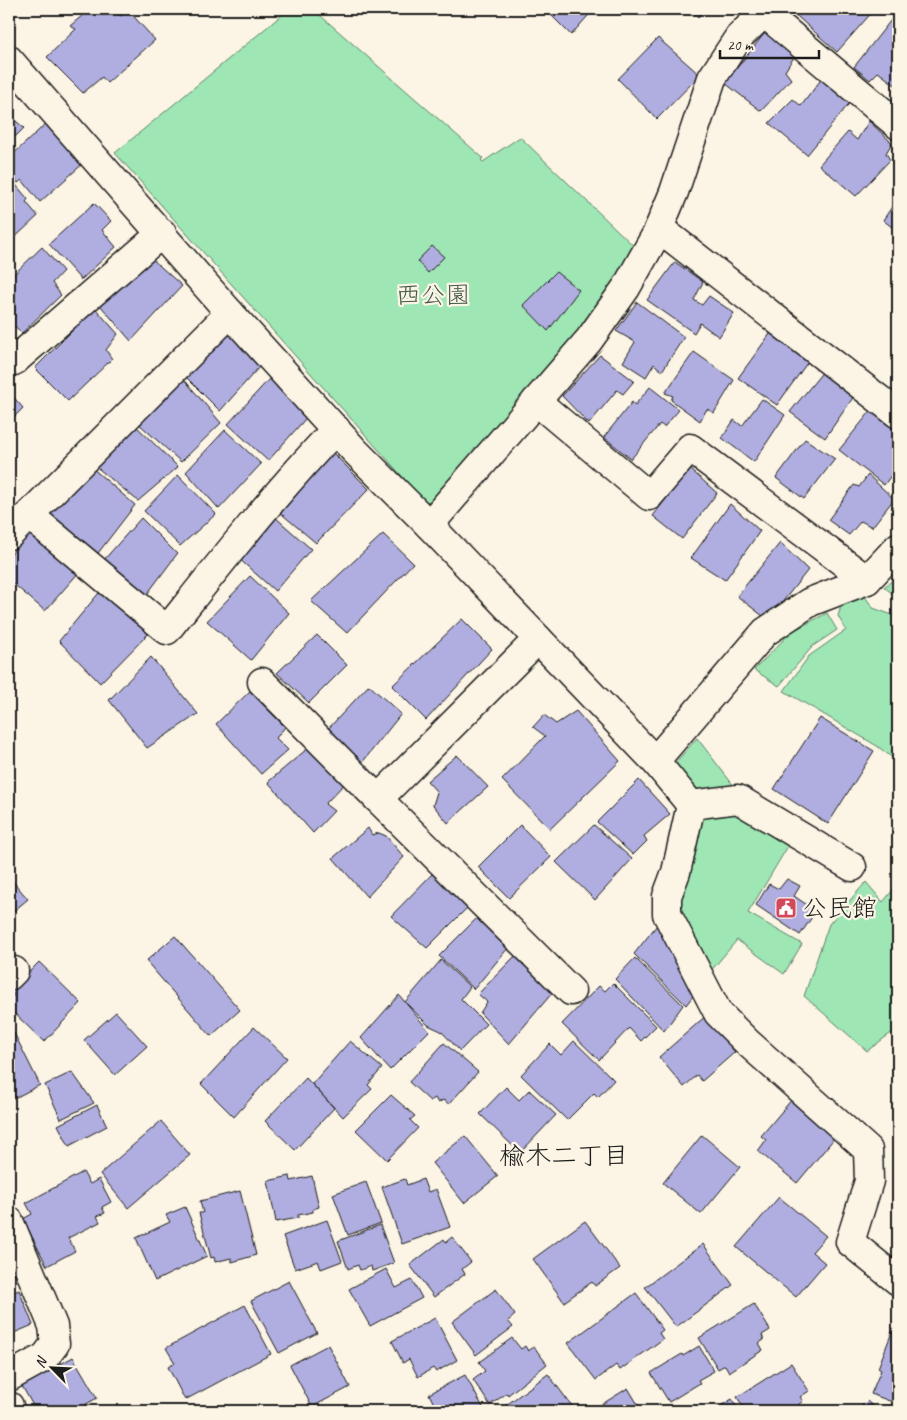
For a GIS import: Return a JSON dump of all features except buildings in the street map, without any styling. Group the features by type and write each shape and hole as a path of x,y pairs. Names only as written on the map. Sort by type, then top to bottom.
{"street":[{"path":"429,525 589,340 626,288 659,228 674,192 712,78 739,37 765,11 898,125"},
{"path":"9,60 230,312 336,429 655,760 691,806"},
{"path":"659,228 898,414"},
{"path":"9,354 14,361 162,233"},
{"path":"9,535 230,312"},
{"path":"536,401 649,496 690,448 867,580"},
{"path":"29,515 168,630 296,470 336,429"},
{"path":"655,760 765,632 810,602 867,580 898,547"},
{"path":"378,799 538,638"},
{"path":"262,682 571,991"},
{"path":"691,806 738,799 852,867"},
{"path":"691,806 676,872 667,896 667,914 718,1013 747,1042 868,1150 869,1180 850,1242 898,1281"},
{"path":"9,1221 52,1326 55,1344 45,1358 9,1377"},
{"path":"9,1406 10,1411"}],"green space":[{"name":"西公園","path":"289,9 313,9 483,158 481,160 483,162 520,137 640,252 613,299 438,503 424,501 115,153"},
{"path":"898,576 898,591 893,594 884,587"},
{"path":"860,589 873,608 898,617 898,762 877,746 784,691 809,656 846,630 838,616 844,596"},
{"path":"827,613 837,630 813,646 779,686 754,670 791,632"},
{"path":"697,738 737,790 794,836 748,913 802,944 784,974 737,940 710,972 673,916 678,775 676,762"},
{"path":"866,882 883,902 898,884 898,1028 867,1051 804,996 829,924"}],"place":[{"name":"公民館","path":"786,908"}],"district":[{"name":"楡木二丁目","path":"564,1155"}]}
